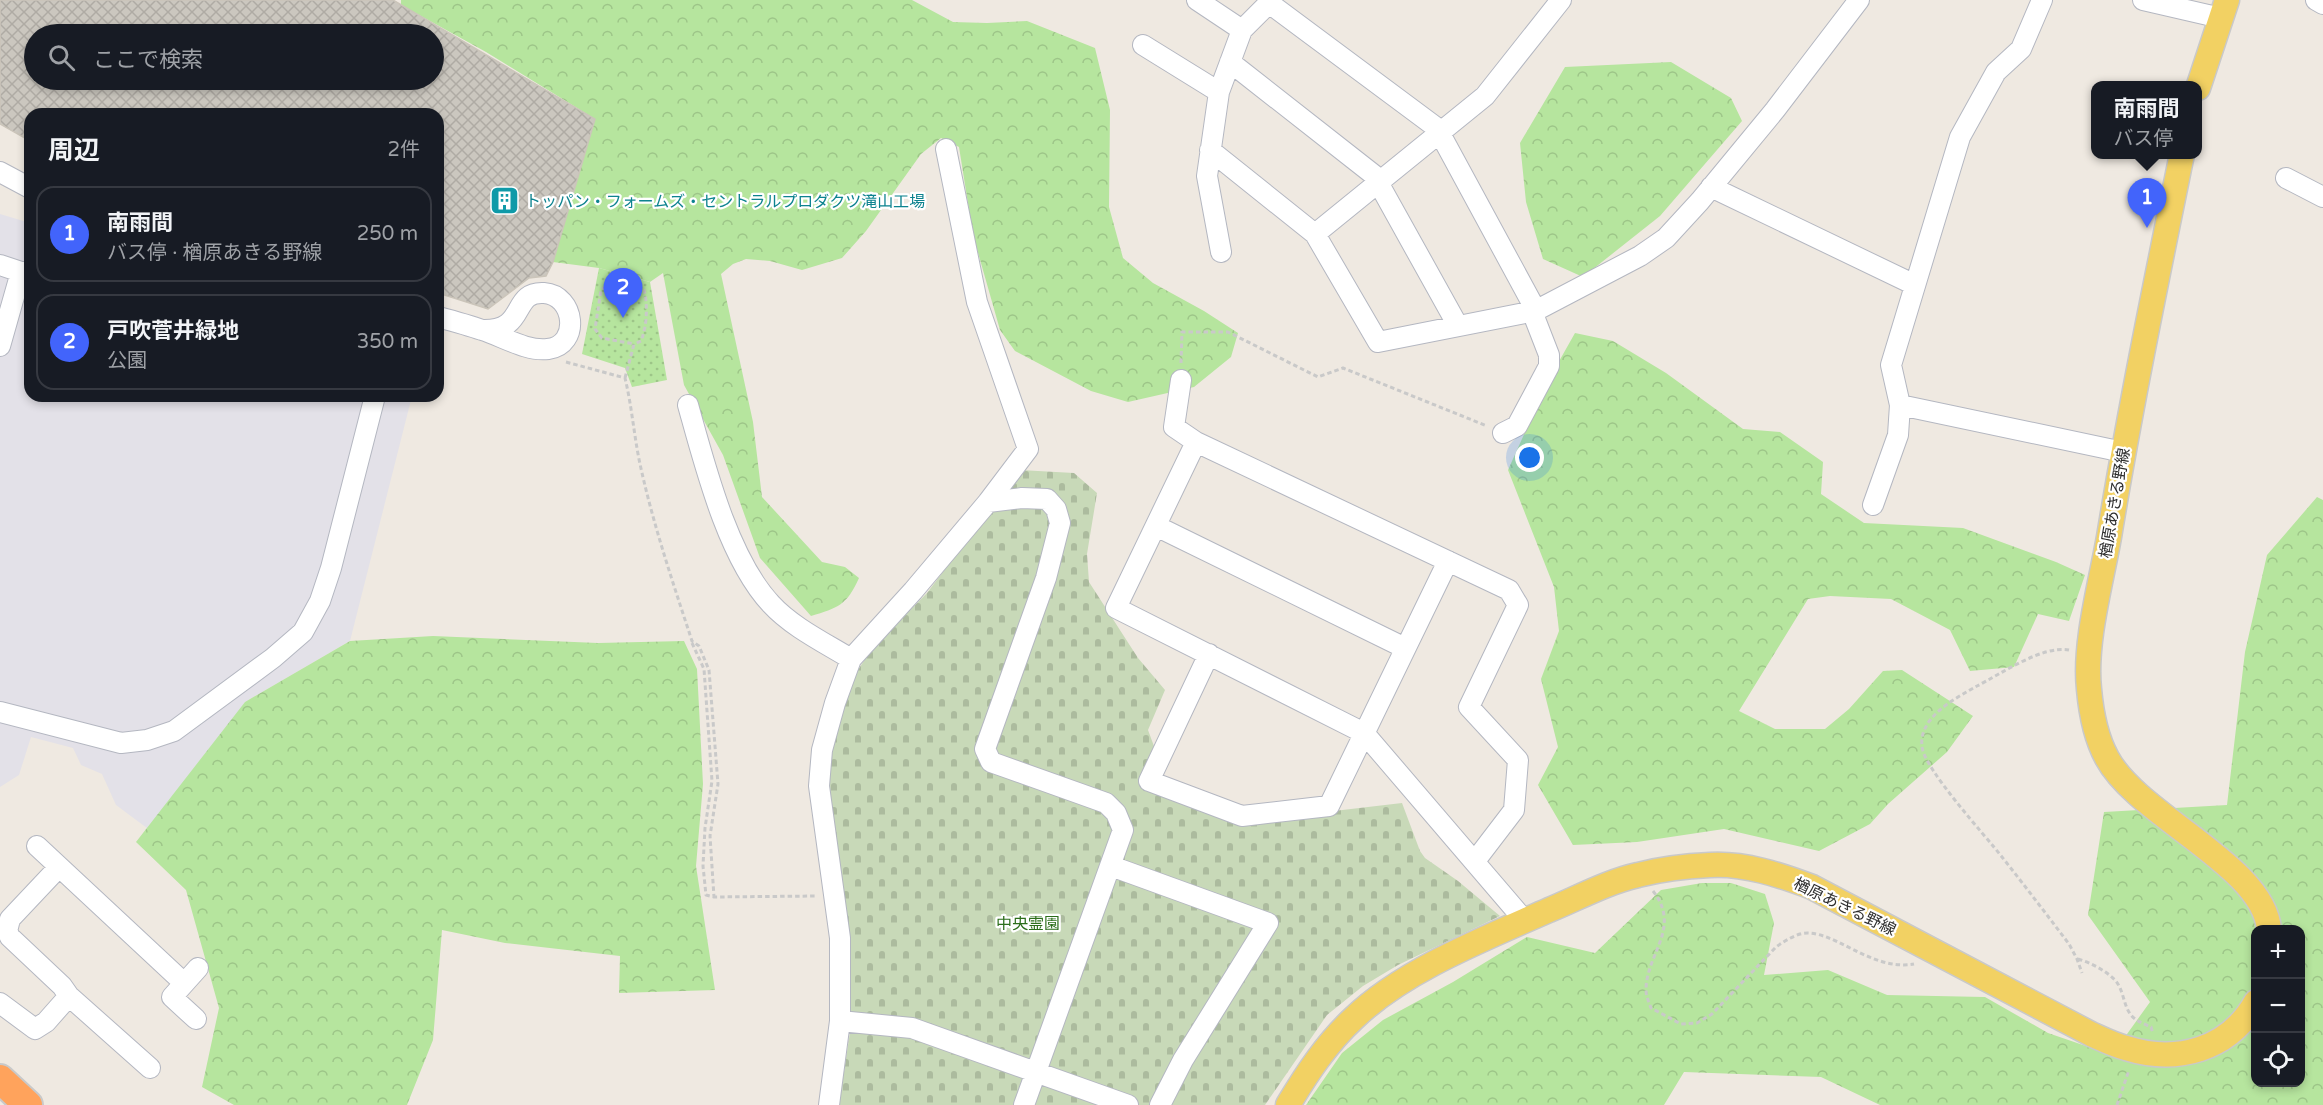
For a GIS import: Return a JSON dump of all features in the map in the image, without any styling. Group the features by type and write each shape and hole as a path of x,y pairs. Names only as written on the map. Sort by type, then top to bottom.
{"highway":[{"path":"0,1078 28,1105"}],"main road":[{"path":"2200,81 2224,9"},
{"name":"楢原あきる野線","path":"2181,159 2123,452 2090,653 2090,697 2098,735 2107,759 2121,779 2145,802 2203,844 2243,881 2259,902 2267,925"},
{"name":"楢原あきる野線","path":"1288,1105 1310,1069 1332,1040 1355,1017 1389,990 1482,938 1606,885 1638,875 1713,864 1776,874 1812,887 2091,1034 2126,1048 2171,1055 2196,1051 2217,1042 2248,1016 2251,1011"}],"street":[{"path":"1197,0 1242,30"},
{"path":"1315,234 1485,96 1561,0"},
{"path":"1210,150 1315,234 1378,342 1535,311 1640,256 1666,238 1774,110 1859,0"},
{"path":"1873,505 1898,435 1900,405 1891,365 1960,137 1996,72 2021,49 2042,0"},
{"path":"2143,0 2224,9"},
{"path":"2316,0 2323,4"},
{"path":"1221,252 1207,176 1219,92 1242,30 1269,3 1437,128 1535,311 1535,319 1549,355 1550,366 1517,426 1503,433"},
{"path":"1143,45 1219,92"},
{"path":"1230,62 1374,175 1458,326"},
{"path":"829,1105 840,1021 840,938 819,786 822,750 835,703 851,659 913,591 988,502 1028,448 977,302 946,149"},
{"path":"0,172 24,185"},
{"path":"2286,178 2323,197"},
{"path":"1711,187 1915,285"},
{"path":"0,265 24,272"},
{"path":"0,346 24,275"},
{"path":"444,319 483,330"},
{"path":"1181,380 1174,428 1196,442 1509,590 1518,605 1469,707 1518,760 1514,810 1475,861"},
{"path":"0,712 121,743 147,740 174,731 273,658 303,632 320,601 373,402"},
{"path":"688,405 703,460 735,547 752,579 780,612 851,659"},
{"path":"1900,405 2123,452"},
{"path":"1196,442 1116,608 1364,734 1525,921"},
{"path":"988,502 1022,498 1047,499 1056,509 1060,523 1046,578 985,749 991,762 1111,806 1120,819 1123,830 1024,1105"},
{"path":"1156,526 1405,648"},
{"path":"1209,654 1149,781 1242,816 1329,806 1448,561"},
{"path":"37,846 184,983"},
{"path":"1111,866 1269,923 1183,1060 1160,1105"},
{"path":"59,867 10,919 7,932 62,986 69,996 150,1068"},
{"path":"196,1019 172,997 198,968"},
{"path":"0,1003 35,1029 46,1022 69,996"},
{"path":"840,1021 912,1028 1128,1105"}],"path":[{"path":"634,345 602,338 596,329 601,290 610,283 629,282 644,290 646,310 644,333 641,341 634,345 625,378 640,463 692,641 704,669 712,781 705,828 703,866 706,895 714,897 835,896"},
{"path":"1181,380 1182,332 1228,332 1318,377 1343,368 1503,433"},
{"path":"566,362 625,378"},
{"path":"692,641 699,646 709,670 718,784 710,836 714,897"},
{"path":"2082,974 2078,958 2069,944 1949,792 1929,763 1922,746 1926,727 1937,712 1959,696 2050,650 2063,649 2090,653"},
{"path":"1638,875 1658,897 1665,922 1663,937 1647,981 1646,993 1651,1008 1681,1024 1697,1023 1712,1014 1776,947 1787,939 1802,933 1817,934 1880,962 1897,966 1920,963 1942,954"},
{"path":"2078,958 2092,963 2115,980 2124,995 2129,1013 2151,1027 2153,1036"},
{"path":"2117,1105 2130,1066"}],"shaded area":[{"path":"0,214 24,221 24,402 410,402 350,641 245,702 155,834 116,805 102,774 81,765 73,748 31,737 19,775 0,787"}],"green space":[{"path":"401,0 912,0 953,22 1027,21 1095,48 1110,110 1109,207 1123,258 1153,283 1238,333 1231,357 1194,387 1128,402 1091,391 1015,351 1000,330 973,235 959,147 941,138 921,154 866,231 842,258 802,270 770,261 746,259 733,264 721,274 753,422 762,497 822,562 845,567 859,578 846,600 841,604 811,616 760,558 723,455 684,385 663,273 650,282 599,268 553,262 595,119 444,29 444,24 435,24 401,5"},
{"path":"1671,62 1731,98 1742,121 1660,216 1583,277 1543,259 1526,202 1520,143 1565,67"},
{"path":"599,268 650,282 667,380 632,387 625,368 582,354"},
{"path":"1575,333 1613,341 1666,373 1743,429 1780,432 1823,462 1821,494 1864,523 1963,528 2085,575 2069,621 2038,614 2014,667 1970,671 1950,630 1891,599 1830,596 1808,599 1739,711 1775,729 1825,729 1849,709 1883,671 1902,670 1973,716 1947,752 1888,804 1870,824 1819,851 1724,829 1637,842 1573,845 1538,785 1558,747 1541,679 1559,631 1554,587 1508,470 1549,379"},
{"name":"中央霊園","path":"1020,470 1074,473 1097,493 1087,554 1089,582 1138,658 1165,690 1148,730 1158,757 1144,782 1241,822 1402,803 1420,851 1425,858 1458,881 1500,916 1398,965 1363,986 1327,1015 1265,1105 839,1105 850,1032 851,976 838,857 827,788 831,748 840,712 858,670 871,650 927,593"},
{"path":"2317,497 2323,500 2323,1105 1880,1105 1821,1077 1684,1072 1664,1105 1306,1105 1342,1053 1383,1020 1453,982 1527,937 1595,953 1661,890 1702,883 1731,883 1765,894 1774,923 1764,975 1828,970 1887,995 1985,997 2048,1033 2112,1055 2150,1002 2088,915 2104,812 2227,805 2245,652 2267,555"},
{"path":"433,636 598,643 684,641 697,669 703,784 696,866 715,990 619,993 620,956 505,943 442,930 433,1040 407,1105 234,1105 202,1087 219,1008 186,890 136,842 245,702 350,641"}],"building":[{"name":"トッパン・フォームズ・セントラルプロダクツ滝山工場","path":"0,0 393,0 434,24 24,24 24,90 444,90 444,30 595,119 553,262 546,276 529,278 488,309 444,295 444,108 24,108 24,138 0,124"}],"place":[{"name":"トッパン・フォームズ・セントラルプロダクツ滝山工場","path":"504,201"},
{"name":"南雨間","path":"2147,228"},
{"name":"戸吹菅井緑地","path":"623,318"}]}
